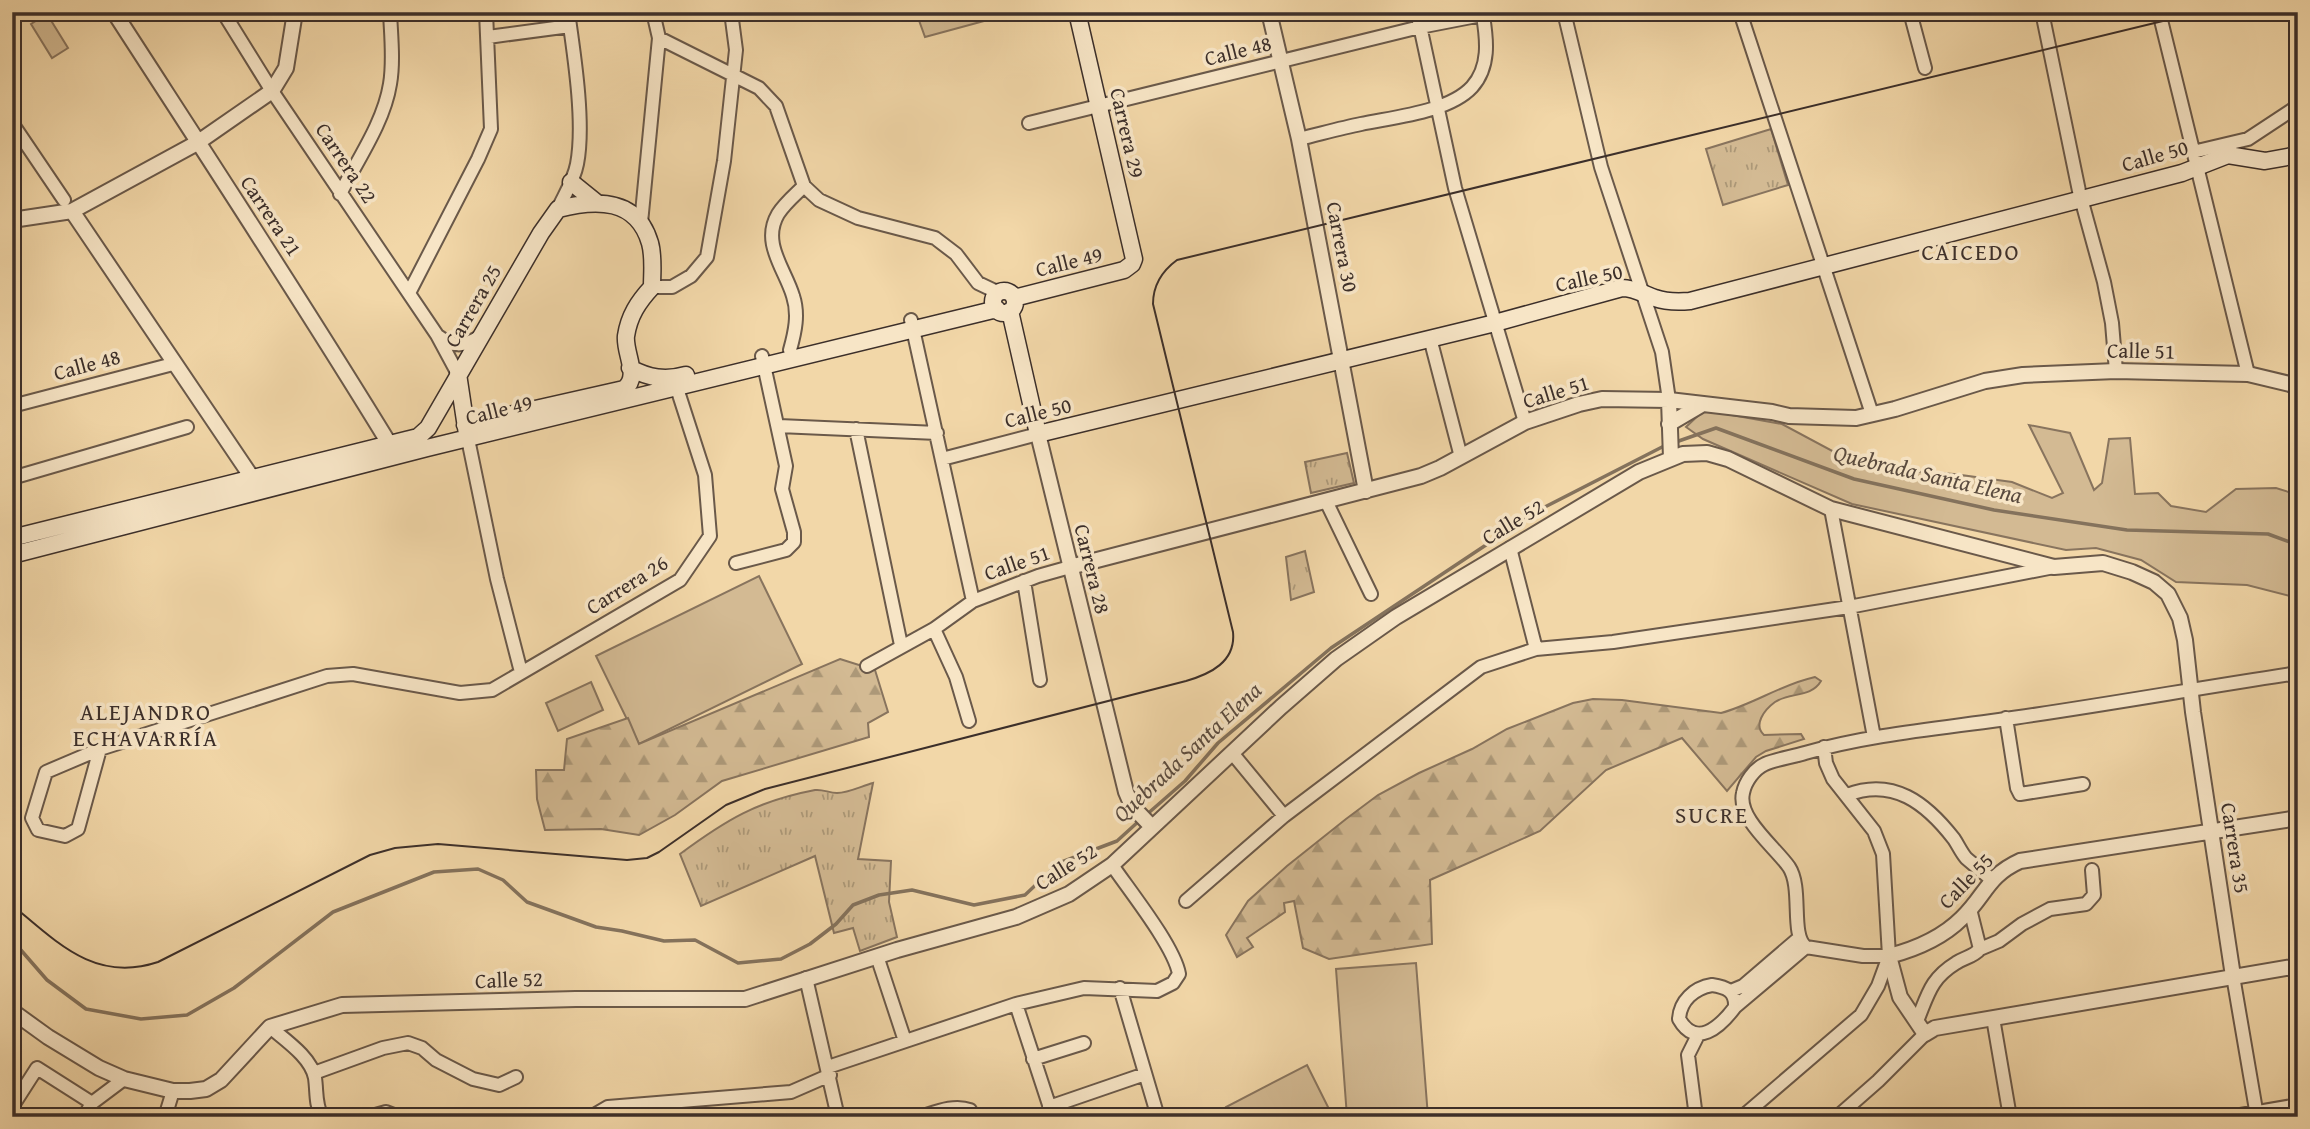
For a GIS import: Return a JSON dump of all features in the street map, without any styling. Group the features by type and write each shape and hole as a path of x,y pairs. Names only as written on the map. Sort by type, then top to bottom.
{"main road":[{"name":"Carrera 29","path":"1077,12 1134,254 1132,264"},
{"name":"Calle 50","path":"1038,434 1495,323 1622,288 1635,289 1666,302 1690,302 2182,173 2195,159 2240,156 2264,161 2298,155"},
{"path":"571,182 597,203"},
{"path":"558,209 597,203 621,208 641,223 650,244 652,288 640,300 630,318 625,339 630,368"},
{"name":"Carrera 25","path":"467,432 458,374 558,209"},
{"name":"Calle 49","path":"24,541 262,491 467,432 676,384 912,325 1124,270 1132,264"},
{"name":"Carrera 28","path":"1003,302 1038,434"},
{"name":"Calle 49","path":"763,362 790,350 912,325"},
{"name":"Calle 49","path":"630,368 676,384"},
{"name":"Calle 49","path":"467,432 496,418 624,389 629,386 633,375 630,368"},
{"name":"Calle 49","path":"12,555 24,541 251,477 413,439 428,428 458,374"},
{"path":"461,393 481,412 496,418"}],"street":[{"name":"Carrera 21","path":"114,12 197,144 280,267 390,445"},
{"name":"Carrera 22","path":"223,12 340,194 438,335 458,374"},
{"path":"12,220 68,205 197,144 272,91 286,68 295,12"},
{"path":"340,194 383,111 392,64 390,12"},
{"path":"409,293 491,129 486,12"},
{"name":"Carrera 25","path":"558,209 577,162 579,111 568,12"},
{"path":"641,223 659,38 653,12"},
{"path":"652,288 672,287 691,276 707,257 724,161 734,73 736,50 731,12"},
{"name":"Carrera 30","path":"1269,12 1299,139 1366,491"},
{"path":"1417,12 1455,188 1525,422"},
{"name":"Calle 48","path":"1029,123 1420,27 1497,12"},
{"path":"1564,12 1601,167 1662,352 1669,400 1671,453"},
{"path":"1740,12 1872,414"},
{"path":"1910,12 1924,68"},
{"path":"2042,12 2080,198 2110,313 2116,370"},
{"path":"2160,12 2248,374"},
{"path":"1299,139 1436,107 1460,97 1473,87 1482,72 1487,41 1483,16"},
{"path":"488,37 570,26"},
{"path":"659,38 734,73 759,88 776,106 804,186 819,200 858,218 935,238 956,254 978,283 1003,302"},
{"path":"2195,159 2248,139 2298,106"},
{"path":"14,126 173,364 262,491"},
{"path":"2240,156 2248,139"},
{"path":"790,350 797,320 796,307 776,260 772,230 785,205 804,186"},
{"path":"912,325 973,601"},
{"path":"438,335 456,346 468,344 479,337"},
{"path":"1430,338 1461,457"},
{"path":"736,563 786,551 794,542 794,532 782,489 786,466 763,362"},
{"name":"Calle 48","path":"12,406 173,364"},
{"name":"Calle 51","path":"867,666 933,629 973,601 1024,581 1420,476 1525,422 1602,399 1669,400 1789,416 1856,418 1985,381 2023,375 2116,370 2248,374 2298,386"},
{"name":"Carrera 26","path":"100,749 78,829 65,836 38,830 33,825 32,818 46,772 100,749 327,676 354,674 460,693 492,690 680,580 710,536 705,475 676,384"},
{"path":"1669,425 1703,404"},
{"path":"779,426 937,433"},
{"path":"12,478 187,427"},
{"path":"856,429 901,645"},
{"name":"Carrera 25","path":"467,432 497,579 521,672"},
{"name":"Calle 50","path":"942,459 1038,434"},
{"name":"Carrera 28","path":"1038,434 1126,793 1137,812 1150,825"},
{"name":"Calle 52","path":"12,1011 99,1068 124,1079 173,1091 206,1089 214,1085 270,1027 342,1005 576,999 745,999 877,956 1041,908 1069,894 1111,864 1150,825 1233,754 1336,659 1396,617 1671,453 1715,454 1831,509 2054,567 2103,563 2154,582 2168,594"},
{"path":"1325,501 1371,594"},
{"path":"1831,509 1874,737"},
{"path":"1510,548 1536,649"},
{"path":"1186,901 1284,816 1481,667 1536,649 1613,642 1849,607 2054,567"},
{"path":"1024,581 1040,680"},
{"name":"Carrera 35","path":"2168,594 2180,618 2233,976 2248,1113"},
{"path":"933,629 956,677 969,720"},
{"path":"1803,942 1793,876 1745,814 1742,802 1743,791 1750,777 1762,765 1824,747 1874,737 2298,673"},
{"path":"2006,718 2020,794 2083,784"},
{"path":"1824,747 1826,764 1833,779 1874,831 1883,854 1889,956 1900,997 1921,1028"},
{"path":"1233,754 1284,816"},
{"path":"1847,795 1863,789 1884,789 1917,802 1934,816 1964,856 1991,879"},
{"name":"Calle 55","path":"1889,956 1916,948 1941,935 1962,919 1991,879 2004,868 2021,860 2298,818"},
{"path":"591,1117 608,1107 791,1092 829,1071 905,1041 1016,1004 1084,988 1157,991 1173,983 1179,974 1178,968 1160,934 1111,864"},
{"path":"1837,1117 1878,1082 1921,1028 1936,979 1943,972 2050,909 2086,904 2094,895 2092,870"},
{"path":"1970,909 1980,949"},
{"path":"1696,1117 1688,1055 1698,1035 1716,1026 1803,942"},
{"path":"1731,991 1743,986 1803,942 1863,956 1889,956"},
{"path":"877,956 905,1041"},
{"path":"1742,1117 1861,1015 1878,986 1889,956"},
{"path":"1921,1028 1936,1028 2298,966"},
{"path":"806,978 838,1117"},
{"path":"1698,1035 1686,1030 1679,1019 1685,1001 1703,986 1721,986 1731,991 1735,998 1735,1007"},
{"path":"1121,988 1158,1117"},
{"path":"1016,1004 1051,1112 1145,1074"},
{"path":"1993,1018 2010,1117"},
{"path":"270,1027 297,1051 314,1073 318,1110 322,1117"},
{"path":"1033,1059 1084,1043"},
{"path":"314,1073 383,1048 408,1044 422,1048 436,1060 473,1079 499,1085 516,1077"},
{"path":"12,1107 37,1068 92,1102"},
{"path":"84,1117 92,1102 124,1079"},
{"path":"165,1117 173,1091"},
{"path":"2229,1117 2298,1105"},
{"path":"920,1117 953,1108 967,1108 971,1117"},
{"path":"368,1117 386,1112 399,1117"}],"green space":[{"path":"916,12 982,12 984,21 925,37"},
{"path":"47,14 68,48 52,58 31,24"},
{"path":"1771,129 1788,185 1723,205 1706,149"},
{"path":"1704,410 1782,424 1864,468 1954,474 2012,482 2052,498 2063,493 2029,425 2070,433 2094,490 2102,483 2109,439 2130,438 2135,494 2158,493 2171,506 2206,512 2236,489 2276,488 2298,495 2298,598 2247,585 2176,582 2141,560 2096,548 2066,550 1852,504 1703,439 1686,427"},
{"path":"1347,453 1354,483 1311,493 1305,462"},
{"path":"1305,551 1314,592 1291,600 1286,557"},
{"path":"759,576 802,664 639,744 596,656"},
{"path":"840,659 875,670 888,712 868,723 869,737 722,781 675,815 639,835 601,829 545,830 537,799 536,770 564,770 567,739 628,718 639,744"},
{"path":"1815,677 1821,681 1817,686 1775,702 1764,713 1760,722 1764,735 1801,734 1804,739 1766,751 1756,757 1727,791 1682,738 1606,770 1540,831 1430,880 1432,944 1329,959 1303,948 1294,901 1284,903 1285,912 1247,938 1253,947 1237,957 1226,935 1248,901 1287,866 1378,795 1507,729 1573,703 1593,699 1622,700 1721,713"},
{"path":"591,682 603,710 558,731 546,703"},
{"path":"873,783 858,859 891,861 889,902 897,937 860,951 853,928 834,933 815,856 701,906 680,854 728,822 759,806 815,790 841,793"},
{"path":"1416,963 1428,1117 1347,1117 1336,969"},
{"path":"1307,1065 1333,1117 1229,1117 1226,1107"}],"waterway":[{"name":"Quebrada Santa Elena","path":"1673,443 1716,428 1854,479 1994,510 2127,530 2268,534 2298,545"},
{"name":"Quebrada Santa Elena","path":"1145,816 1185,781 1218,743 1331,648 1537,511 1666,445"},
{"name":"Quebrada Santa Elena","path":"12,944 20,949 47,980 86,1009 141,1019 187,1015 234,988 333,912 434,872 478,869 503,880 527,902 596,927 664,941 695,940 738,963 781,959 810,944 836,924 853,905 879,895 912,890 974,905 1025,895 1059,863 1117,841 1139,821"}],"tram line":[{"path":"12,905 45,933 79,956 115,967 136,967 158,962 370,855 395,848 438,844 627,860 647,858 726,805 765,789 1204,675 1226,659 1233,642 1233,632 1153,304 1159,279 1177,260 2200,12"}],"district":[{"name":"CAICEDO","path":"1971,252"},
{"name":"ALEJANDRO ECHAVARRÍA","path":"146,725"},
{"name":"SUCRE","path":"1712,815"}]}
